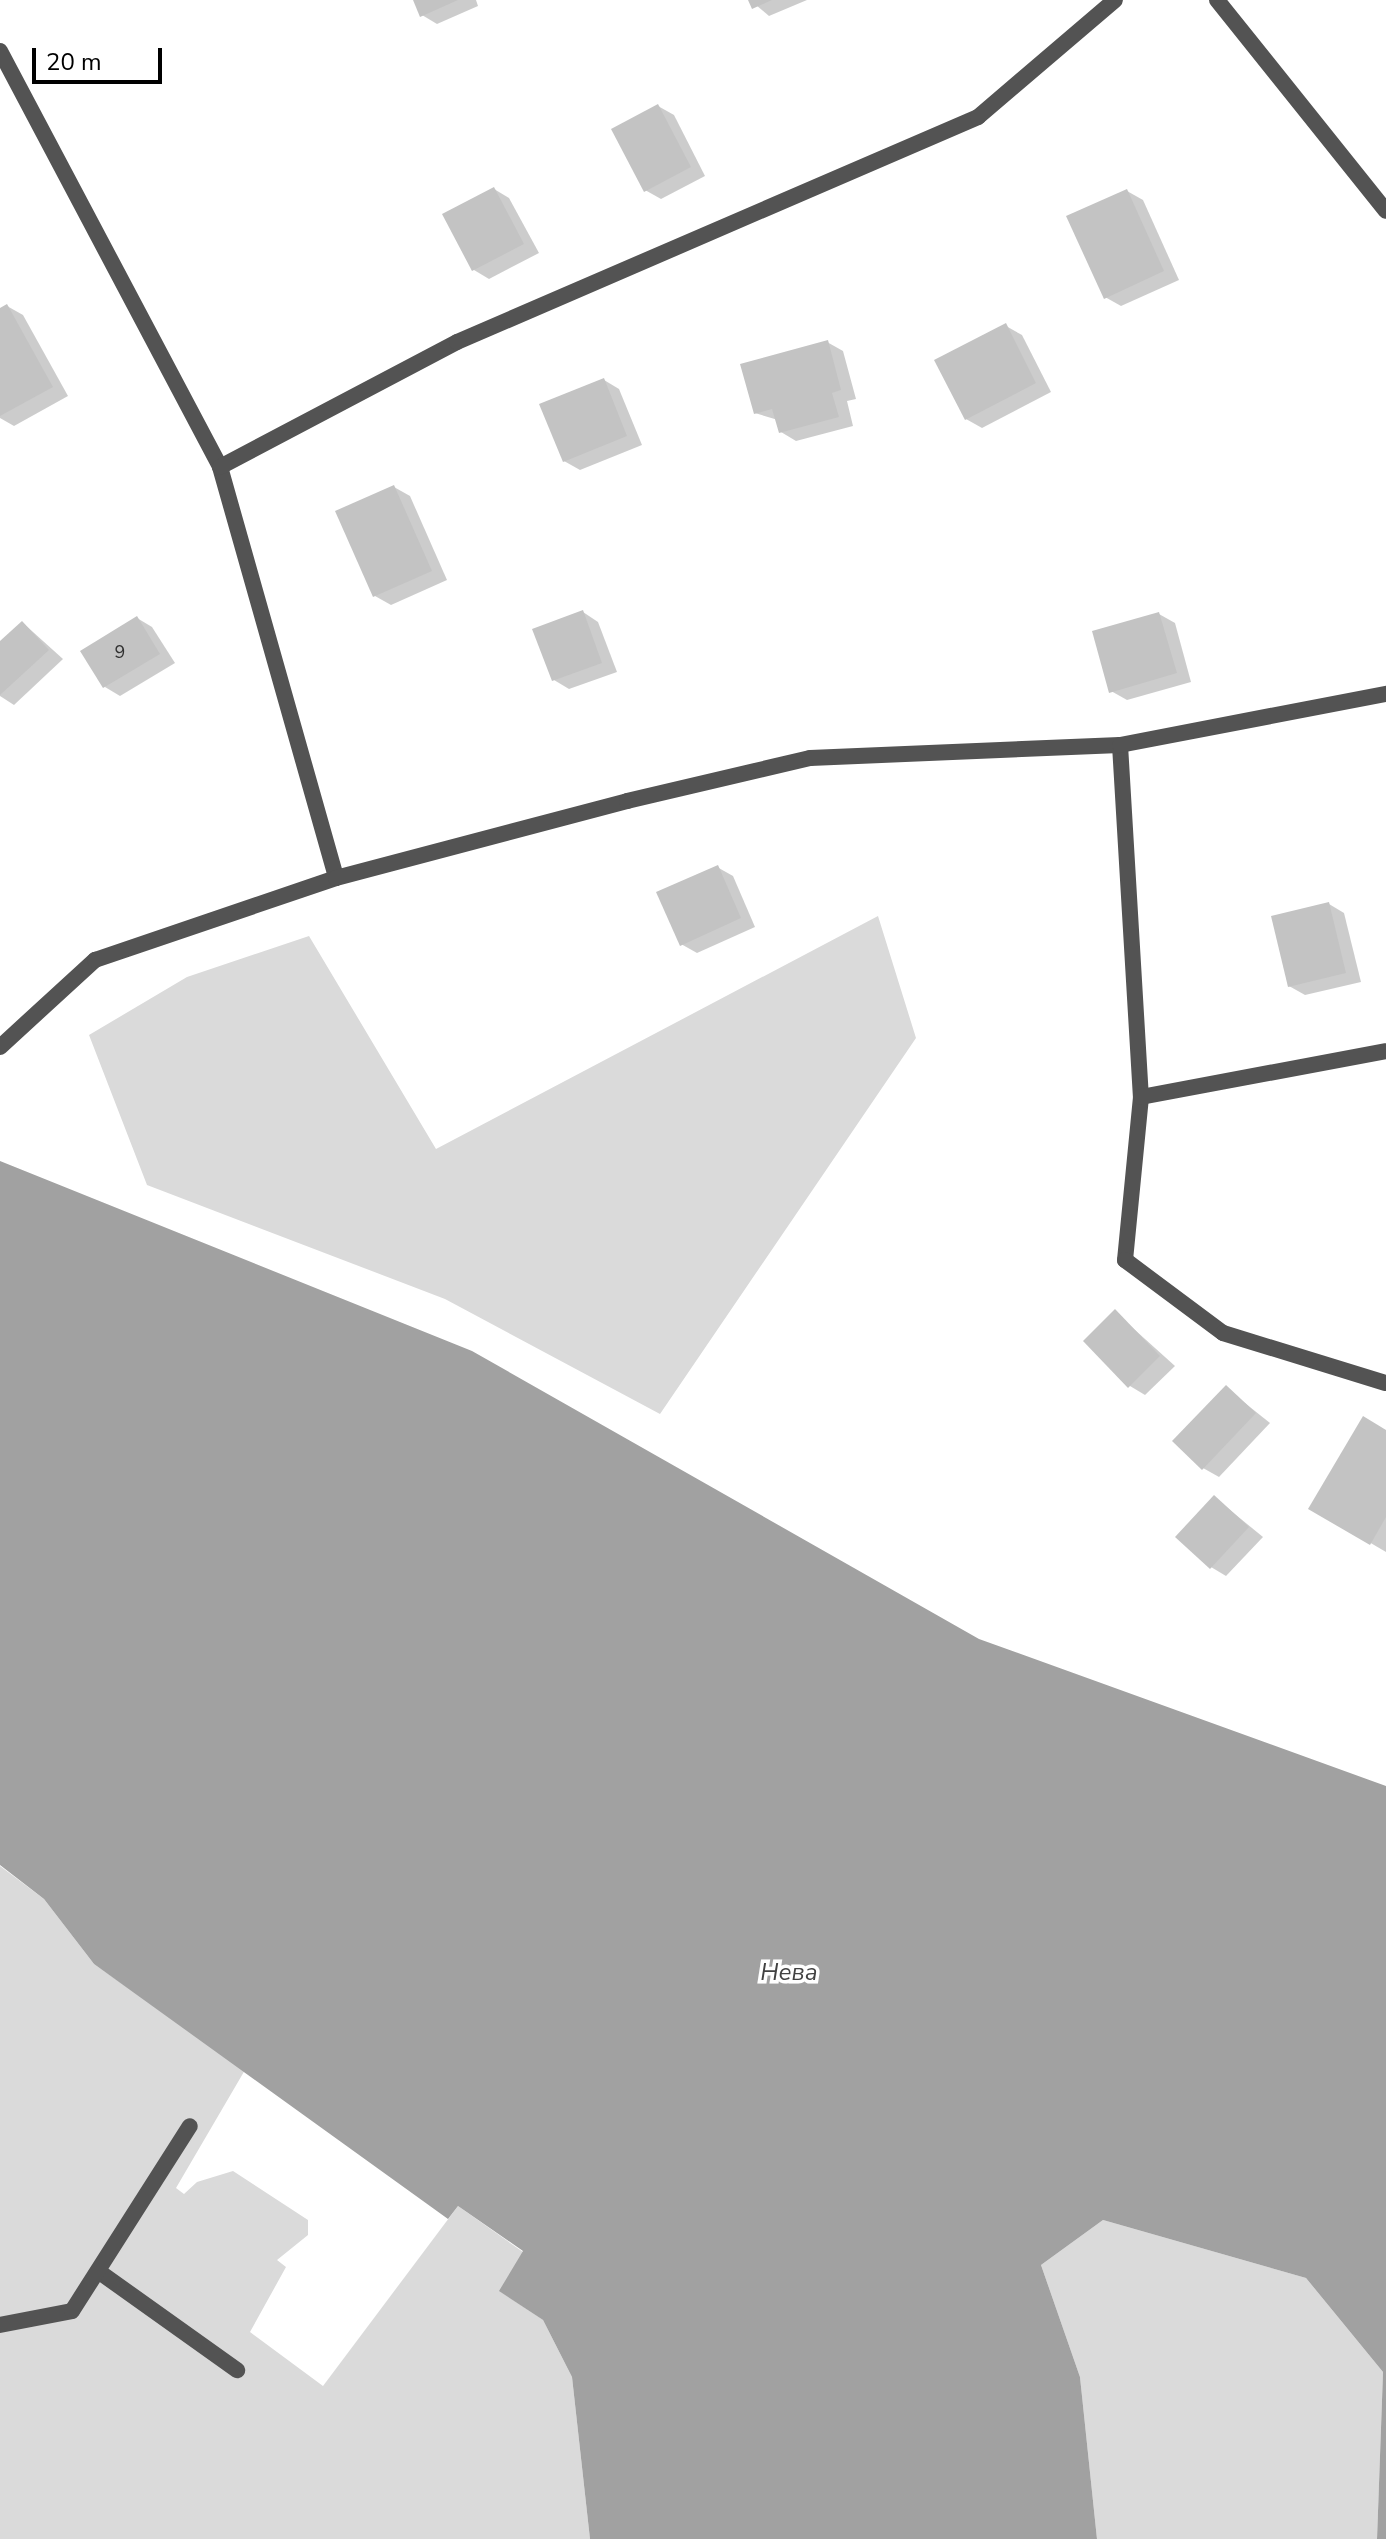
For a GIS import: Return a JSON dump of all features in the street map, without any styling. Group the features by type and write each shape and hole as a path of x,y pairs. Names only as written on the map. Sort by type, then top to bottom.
{"street":[{"path":"220,467 457,342 978,117 1115,0"},
{"path":"1217,0 1386,211"},
{"path":"0,51 220,467 336,878"},
{"path":"0,1047 95,960 336,878 810,758 1120,745 1386,694"},
{"path":"1120,745 1141,1097 1125,1260 1223,1333 1386,1383"},
{"path":"1141,1097 1386,1051"},
{"path":"0,2325 72,2311 190,2126"},
{"path":"98,2271 237,2370"}],"shaded area":[{"path":"878,916 916,1038 660,1414 445,1299 147,1185 89,1035 187,977 309,936 436,1149"},
{"path":"0,1866 44,1899 94,1964 245,2070 176,2188 184,2194 197,2182 233,2171 308,2220 308,2235 277,2260 286,2267 250,2332 323,2386 458,2206 523,2252 500,2291 543,2320 572,2377 590,2539 0,2539"},
{"path":"1103,2220 1306,2278 1383,2372 1377,2539 1097,2539 1080,2377 1041,2265"}],"water":[{"name":"Нева","path":"0,1161 472,1351 979,1639 1386,1786 1386,2539 1377,2539 1383,2372 1306,2278 1103,2220 1041,2265 1080,2377 1097,2539 590,2539 572,2377 543,2320 499,2291 523,2251 458,2206 448,2219 94,1964 44,1899 0,1865"}],"building":[{"path":"413,0 458,0 420,17"},
{"path":"748,0 772,0 752,9"},
{"path":"658,104 691,167 644,192 611,129"},
{"path":"494,187 524,244 472,271 442,214"},
{"path":"1127,189 1164,271 1104,299 1066,216"},
{"path":"7,304 53,387 0,416 0,308"},
{"path":"1006,323 1036,383 965,420 934,360"},
{"path":"828,340 841,390 832,393 839,417 779,433 772,409 754,414 740,364"},
{"path":"604,378 627,436 563,462 539,404"},
{"path":"394,485 432,571 373,597 335,511"},
{"path":"583,610 602,663 552,681 532,629"},
{"path":"1159,612 1177,673 1109,693 1092,631"},
{"path":"137,616 160,654 103,688 80,651"},
{"path":"22,621 49,650 0,695 0,641"},
{"path":"718,865 741,918 680,946 656,892"},
{"path":"1329,902 1346,973 1288,987 1271,916"},
{"path":"1115,1309 1160,1356 1128,1388 1083,1341"},
{"path":"1226,1385 1256,1413 1202,1470 1172,1441"},
{"path":"1363,1416 1386,1430 1386,1517 1370,1545 1308,1509"},
{"path":"1214,1495 1249,1527 1210,1569 1175,1537"}]}
